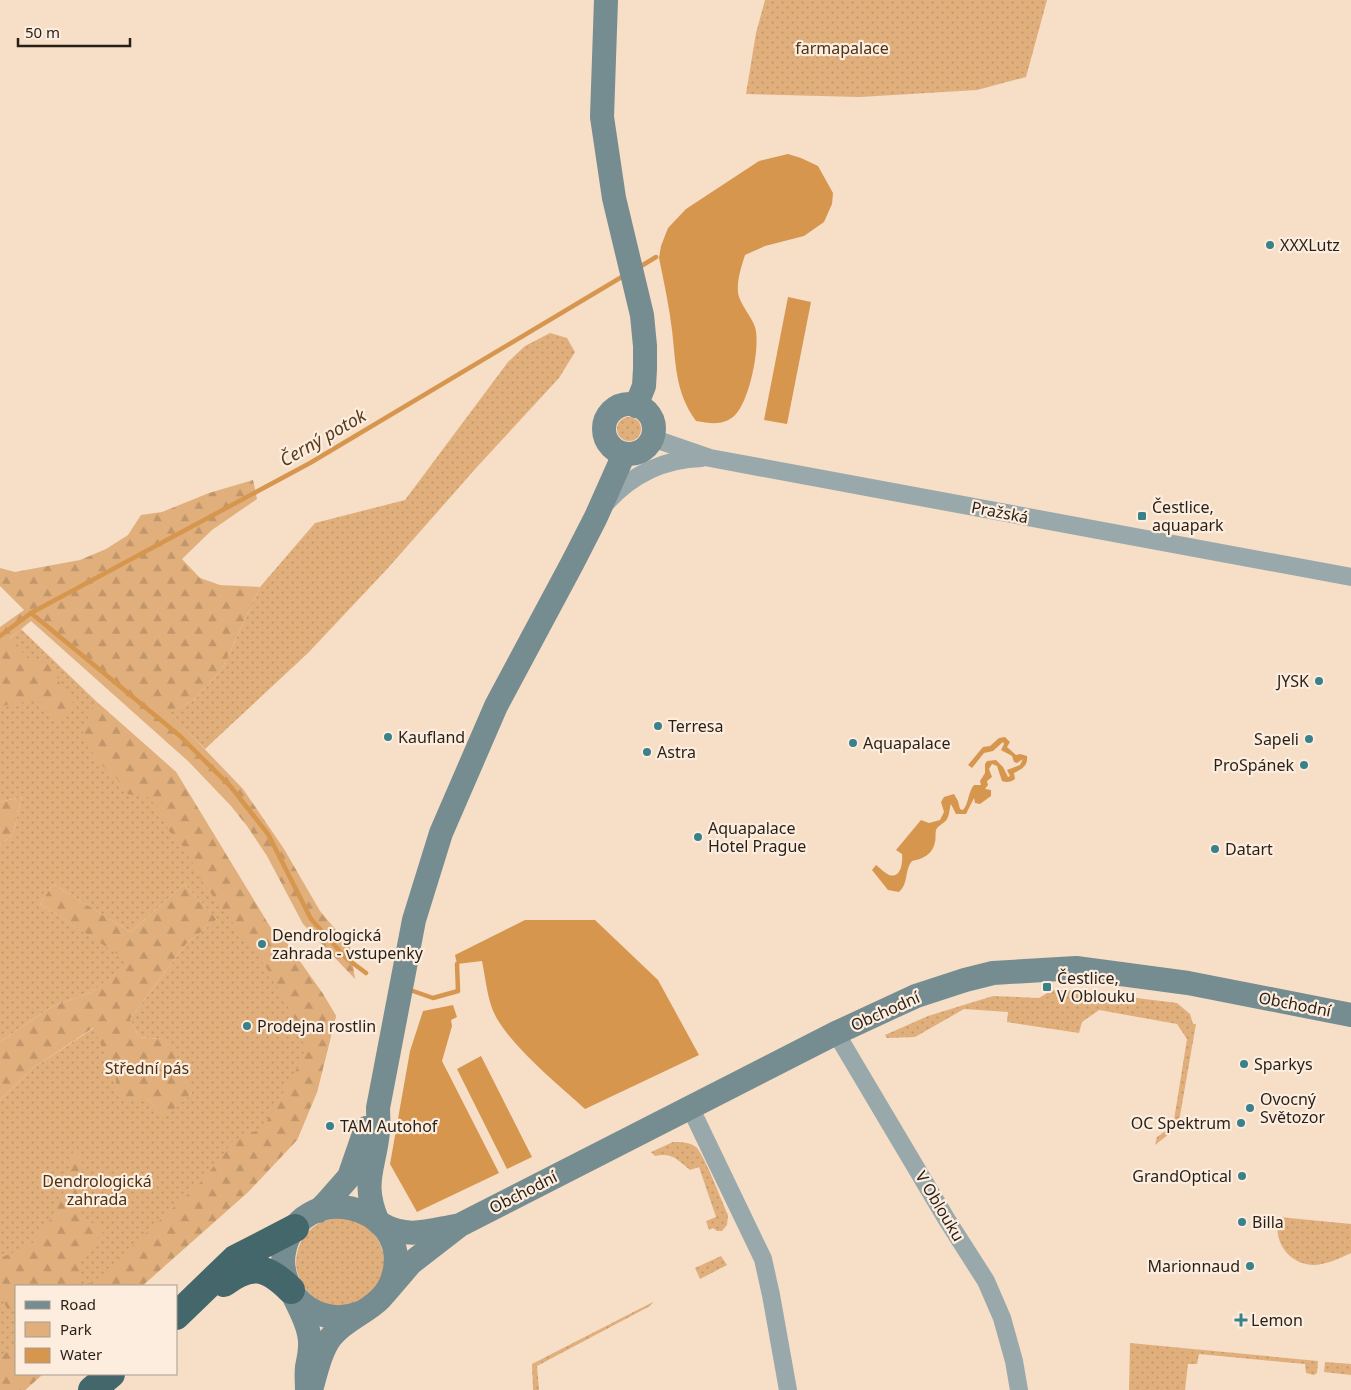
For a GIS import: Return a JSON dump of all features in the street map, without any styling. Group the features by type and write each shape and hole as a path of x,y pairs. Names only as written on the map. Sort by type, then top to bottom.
{"highway":[{"path":"178,1315 235,1259 294,1228"},
{"path":"178,1316 242,1270 258,1269 265,1272 281,1280 292,1292"},
{"path":"92,1390 109,1375"}],"street":[{"path":"606,0 602,117 614,198 642,315 646,361 644,386 636,406"},
{"path":"623,405 636,406 646,411 652,421 654,426 652,438 649,444 638,452 624,454 609,445 604,435 604,423 617,407 623,405"},
{"name":"Pražská","path":"652,438 710,458 1351,577"},
{"path":"311,1390 323,1353 331,1338 342,1326 376,1303 387,1291 394,1274 395,1259 392,1244 371,1205 369,1191 370,1176 378,1131 378,1108 414,920 442,833 496,706 596,517 624,454"},
{"path":"596,517 616,491 643,472 674,461 710,458"},
{"name":"Obchodní","path":"387,1291 411,1263 460,1225 836,1033 916,996 965,980 993,973 1076,968 1188,983 1351,1015"},
{"name":"V Oblouku","path":"836,1033 947,1220 986,1281 1002,1318 1014,1361 1019,1390"},
{"path":"690,1107 763,1260 788,1390"},
{"path":"307,1390 310,1336 302,1312 285,1276 283,1260 286,1243 294,1228 327,1202 349,1178 366,1127 378,1108"},
{"path":"318,1210 333,1206 348,1207 363,1212 379,1223"},
{"name":"Obchodní","path":"379,1223 395,1232 414,1234 460,1225"},
{"path":"292,1292 312,1311 329,1317 346,1317 362,1312"}],"green space":[{"name":"farmapalace","path":"765,0 1047,0 1026,77 977,90 860,97 746,94 756,33"},
{"path":"550,333 567,338 575,352 559,378 388,568 308,653 205,749 169,713 194,700 222,669 260,587 315,523 405,500 508,362 525,346"},
{"path":"629,417 638,420 641,429 638,438 629,441 620,438 617,429 620,420"},
{"path":"253,480 257,499 212,530 182,559 200,578 220,585 260,587 222,669 194,700 170,713 243,789 284,849 320,911 350,947 355,979 303,924 267,856 231,806 189,762 31,621 9,639 14,640 26,657 37,664 44,661 54,669 63,692 72,699 74,708 60,722 47,713 39,698 9,704 0,708 0,627 24,610 0,586 0,568 15,572 80,560 106,549 128,535 141,515 162,512 209,493"},
{"name":"Dendrologická zahrada","path":"21,629 98,703 176,772 275,935 278,939 284,939 323,994 336,1016 317,1092 297,1140 248,1192 143,1285 15,1285 15,1375 42,1375 25,1390 0,1390 0,1100 33,1068 94,1028 116,1076 116,1090 147,1098 164,1117 192,1093 162,1039 139,1037 130,1019 186,944 217,919 184,884 131,932 53,884 40,904 131,962 92,992 51,1007 0,1042 0,845 13,834 22,797 0,802 0,647"},
{"path":"98,703 176,772 275,935 278,939 284,939 323,994 336,1016 317,1092 297,1140 248,1192 143,1285 83,1285 94,1282 203,1180 234,1140 263,1128 304,1056 302,1032 268,970 195,872 190,854 170,832 150,798 127,794 116,777 110,775 81,738 91,709"},
{"path":"22,797 13,834 0,845 0,802"},
{"name":"Střední pás","path":"53,884 131,932 184,884 217,919 186,944 130,1019 139,1037 162,1039 183,1065 192,1093 164,1118 148,1099 127,1099 116,1090 116,1076 93,1028 33,1068 0,1100 0,1042 51,1007 92,992 130,962 40,904"},
{"path":"1052,990 1080,991 1177,1003 1190,1014 1193,1024 1196,1024 1178,1127 1155,1145 1157,1137 1173,1126 1187,1039 1177,1024 1099,1010 1082,1022 1079,1033 1007,1022 1008,1012 964,1009 915,1037 887,1038 885,1035 928,1016 993,996 1039,998"},
{"path":"673,1142 693,1145 704,1159 728,1215 727,1225 722,1231 717,1231 713,1228 709,1230 706,1221 716,1217 699,1167 690,1170 670,1156 655,1156 651,1152"},
{"path":"76,1146 83,1166 77,1172 82,1199 79,1218 106,1228 80,1260 79,1285 15,1285 15,1312 6,1307 0,1290 0,1258 31,1245 50,1220 64,1191 72,1154"},
{"path":"1279,1217 1351,1224 1351,1253 1318,1265 1304,1264 1296,1260 1289,1255 1280,1242 1277,1226"},
{"path":"340,1218 357,1221 371,1231 381,1245 384,1262 381,1279 371,1293 357,1303 340,1306 323,1303 309,1293 299,1279 296,1262 299,1245 309,1231 323,1221"},
{"path":"721,1256 727,1265 700,1279 695,1268"},
{"path":"653,1302 650,1306 537,1366 539,1390 533,1390 532,1364"},
{"path":"1130,1343 1318,1361 1317,1373 1314,1375 1306,1373 1305,1364 1199,1354 1197,1364 1188,1364 1185,1390 1129,1390"},
{"path":"15,1345 15,1375 42,1375 25,1390 0,1390 0,1358"},
{"path":"1325,1362 1351,1364 1351,1375 1324,1372"}],"water":[{"path":"788,154 818,166 833,193 832,204 824,222 804,236 765,246 745,255 739,278 738,293 755,327 756,336 755,361 749,388 739,410 729,420 715,423 696,421 680,388 659,258 661,246 668,228 686,209 759,161"},
{"path":"788,297 811,302 787,424 764,420"},
{"path":"1005,737 1010,742 1007,747 1016,755 1027,756 1025,765 1014,773 1015,779 1009,782 1002,781 997,766 992,764 989,769 992,777 987,781 988,785 985,789 991,790 991,796 980,804 975,803 974,798 966,814 956,814 951,804 947,819 936,830 934,846 930,853 912,861 904,885 899,892 888,890 872,870 876,865 889,875 893,876 899,872 902,854 896,850 921,820 929,823 940,820 944,812 941,802 944,797 954,794 960,809 963,810 974,785 981,785 980,781 985,773 987,761 996,760 1003,767 1008,777 1010,776 1007,770 1020,765 1023,759 1017,763 1014,762 1012,756 1001,750 1003,742 993,751 984,753 972,768 968,765 983,747 990,746 999,738"},
{"path":"525,920 595,920 658,980 699,1055 585,1109 537,1066 504,1029 496,1017 491,1004 482,961 457,964 455,955"},
{"path":"453,1005 457,1017 451,1020 452,1026 442,1061 499,1173 417,1212 390,1164 410,1051 423,1011"},
{"path":"481,1056 532,1157 507,1169 457,1069"}],"waterway":[{"name":"Černý potok","path":"638,268 656,257"},
{"name":"Černý potok","path":"0,636 31,613 310,463 625,275"},
{"path":"31,613 180,736 231,787 268,834 311,919 346,958 366,973"},
{"path":"413,991 433,998 458,991 457,964"}],"place":[{"name":"XXXLutz","path":"1270,245"},
{"name":"Čestlice, aquapark","path":"1142,516"},
{"name":"JYSK","path":"1319,681"},
{"name":"Terresa","path":"658,726"},
{"name":"Kaufland","path":"388,737"},
{"name":"Sapeli","path":"1309,739"},
{"name":"Aquapalace","path":"853,743"},
{"name":"Astra","path":"647,752"},
{"name":"ProSpánek","path":"1304,765"},
{"name":"Aquapalace Hotel Prague","path":"698,837"},
{"name":"Datart","path":"1215,849"},
{"name":"Dendrologická zahrada - vstupenky","path":"262,944"},
{"name":"Čestlice, V Oblouku","path":"1047,987"},
{"name":"Prodejna rostlin","path":"247,1026"},
{"name":"Sparkys","path":"1244,1064"},
{"name":"Ovocný Světozor","path":"1250,1108"},
{"name":"OC Spektrum","path":"1241,1123"},
{"name":"TAM Autohof","path":"330,1126"},
{"name":"GrandOptical","path":"1242,1176"},
{"name":"Billa","path":"1242,1222"},
{"name":"Marionnaud","path":"1250,1266"},
{"name":"Lemon","path":"1241,1320"}]}
